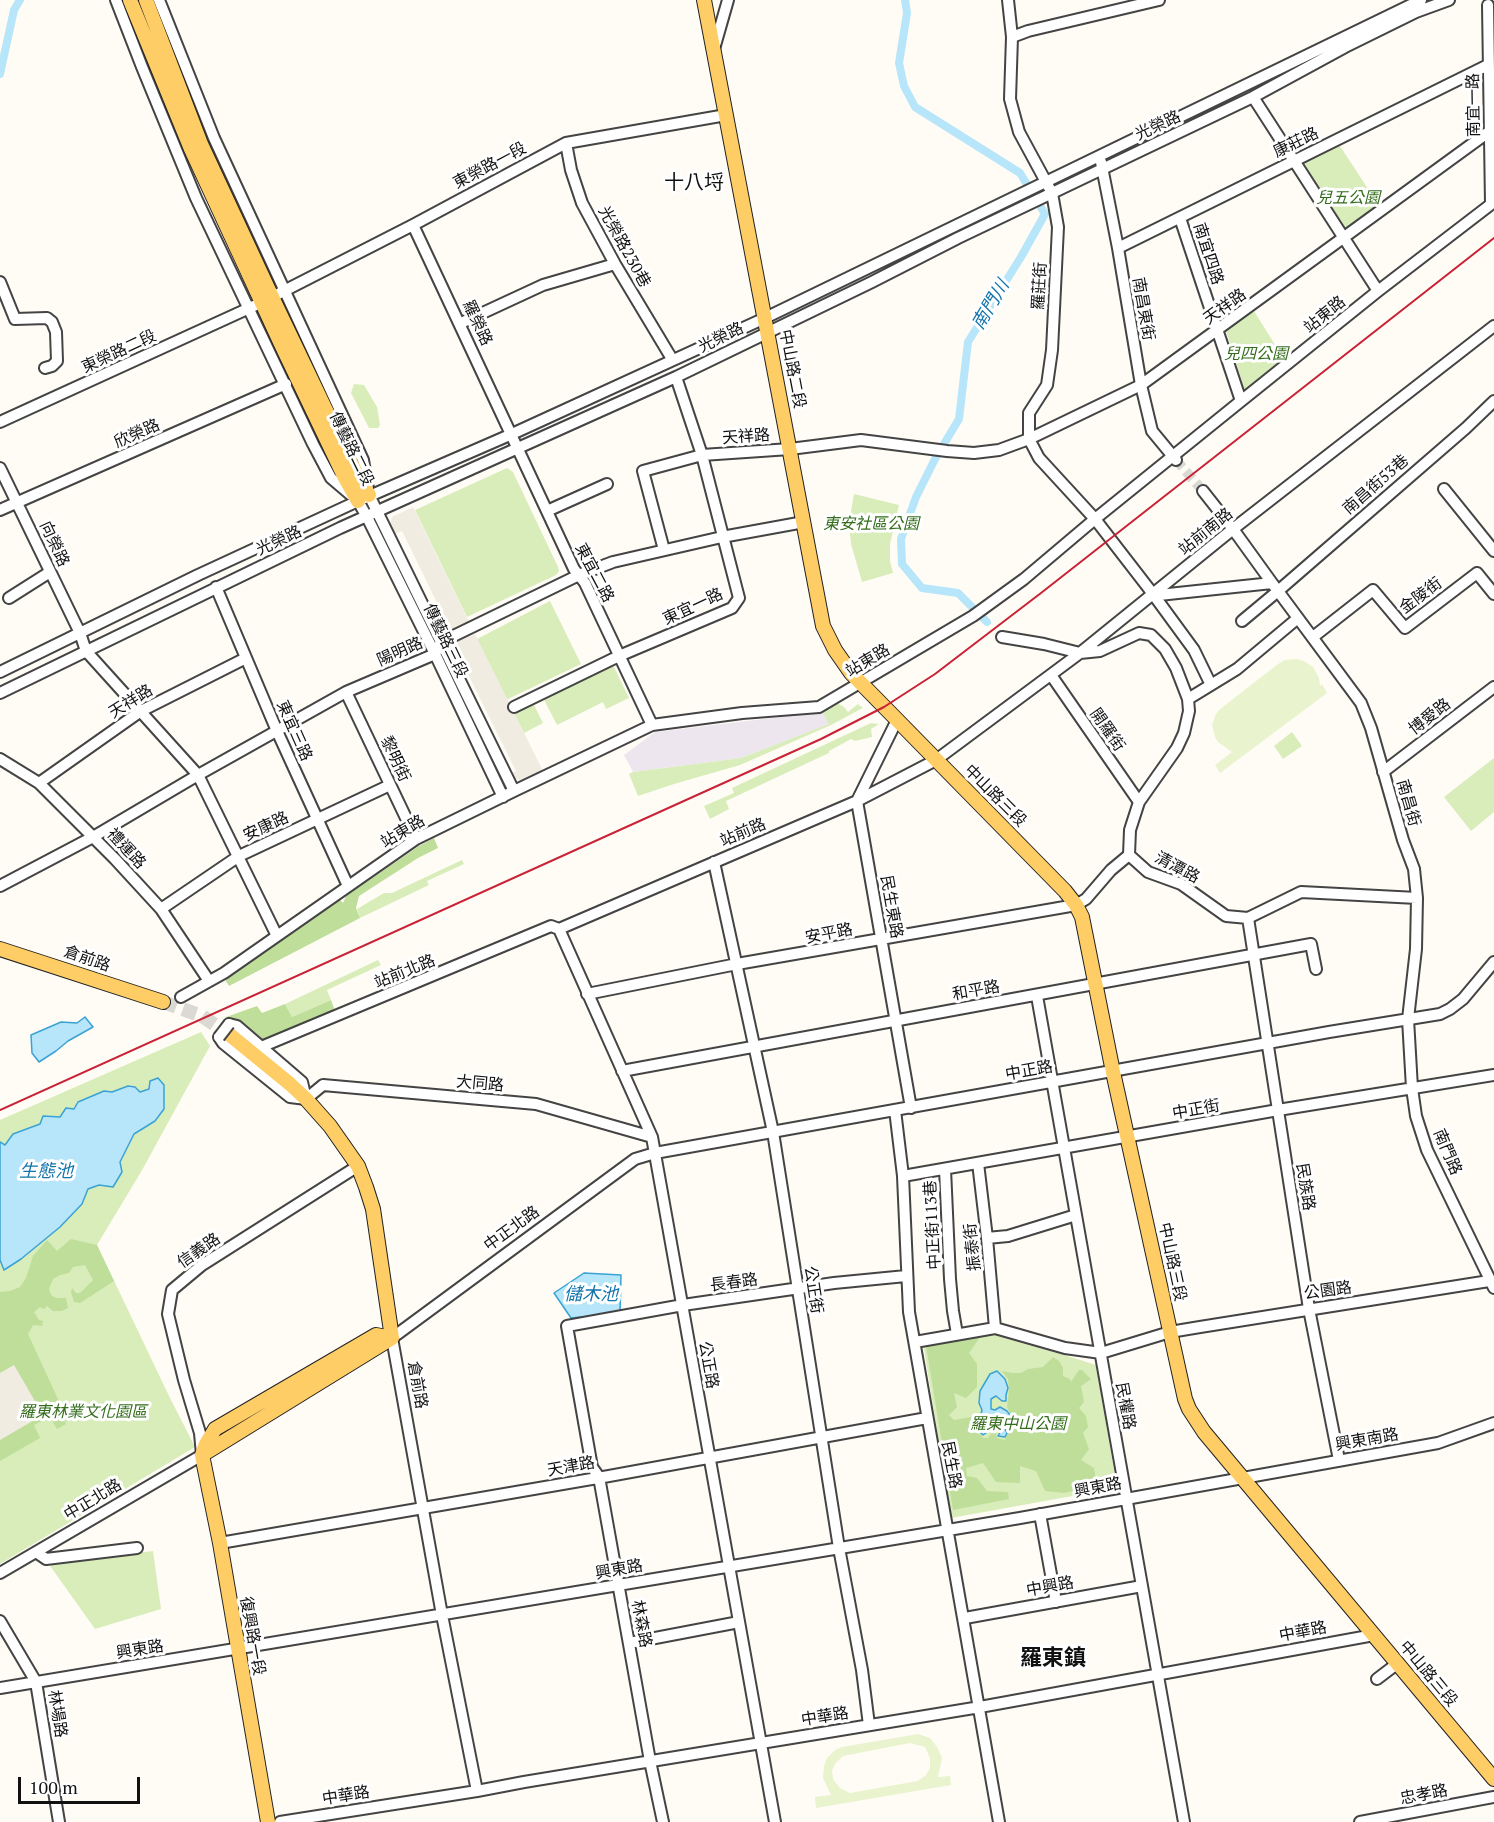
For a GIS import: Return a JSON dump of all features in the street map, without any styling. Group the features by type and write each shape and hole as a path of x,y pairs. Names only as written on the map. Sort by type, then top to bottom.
{"main road":[{"name":"傳藝路二段","path":"130,0 162,60 201,144 267,300 354,468 363,498"},
{"name":"傳藝路二段","path":"146,0 162,60"},
{"name":"中山路二段","path":"704,0 823,626 842,661 897,720"},
{"name":"中山路三段","path":"897,720 1065,891 1082,917 1113,1072 1189,1409 1204,1432 1494,1779"},
{"name":"倉前路","path":"0,949 163,1002"},
{"name":"倉前路","path":"226,1032 306,1099 330,1126 358,1166 373,1209 392,1338"},
{"name":"中正北路","path":"202,1455 392,1338"},
{"name":"復興路一段","path":"202,1455 220,1543 268,1822"}],"street":[{"name":"傳藝路二段","path":"116,0 182,165 267,300"},
{"name":"傳藝路二段","path":"159,0 214,138 267,300 286,384 332,478 363,498"},
{"path":"713,51 728,0"},
{"name":"羅莊街","path":"1008,0 1012,38 1010,99 1019,132 1052,193 1058,226 1052,350 1047,385 1029,413 1029,439"},
{"path":"1012,38 1028,31 1159,0"},
{"name":"光榮路","path":"0,693 216,587 676,376 1253,97 1421,0"},
{"name":"光榮路","path":"0,672 198,574 765,318 1098,156 1343,43 1449,0"},
{"name":"南宜一路","path":"1488,5 1492,203"},
{"name":"康莊路","path":"1118,248 1488,65"},
{"path":"1253,97 1378,291"},
{"name":"東榮路一段","path":"267,300 566,143 726,115"},
{"name":"天祥路","path":"664,550 643,471 702,455 790,449 861,440 974,453 999,450 1029,439 1141,385 1491,130"},
{"name":"光榮路230巷","path":"566,143 571,170 582,203 672,360"},
{"name":"南昌東街","path":"1098,156 1103,168 1141,385 1152,431 1175,458"},
{"name":"站東路","path":"182,997 224,973 416,839 514,791 652,725 742,713 819,707 973,616 1024,579 1095,519 1175,458 1241,401 1492,203"},
{"name":"南宜四路","path":"1180,218 1241,401"},
{"name":"羅榮路","path":"413,225 512,434"},
{"path":"461,323 543,285 615,264"},
{"path":"0,282 15,319 47,318 52,322 56,332 57,361 45,368"},
{"name":"東榮路二段","path":"0,422 267,300"},
{"name":"站前南路","path":"936,760 1080,653 1233,529 1494,326"},
{"name":"東宜一路","path":"514,707 619,656 732,608 739,598 702,455 676,376"},
{"name":"欣榮路","path":"0,510 286,384"},
{"name":"南昌街53巷","path":"1242,621 1275,587 1466,428 1494,401"},
{"name":"東宜二路","path":"512,434 574,568 585,583 652,725"},
{"path":"1029,439 1039,458 1095,519 1153,594 1194,650 1210,685"},
{"name":"向榮路","path":"0,468 80,633 86,651"},
{"path":"547,511 607,484"},
{"path":"1444,489 1494,551"},
{"path":"1203,491 1233,529"},
{"name":"傳藝路三段","path":"363,498 378,512 514,791"},
{"name":"傳藝路三段","path":"363,498 367,517 503,797"},
{"name":"陽明路","path":"0,886 93,837 346,692 435,654 441,642 579,575 613,562 722,537 804,522"},
{"name":"南昌街","path":"1233,529 1361,703 1371,728 1403,840 1414,869 1417,898 1416,949 1408,1018"},
{"path":"9,598 50,572"},
{"name":"金陵街","path":"1313,637 1373,590 1405,628 1477,573 1494,594"},
{"name":"東宜三路","path":"216,587 277,731 348,886"},
{"path":"1153,594 1275,587"},
{"path":"1188,699 1237,669 1298,618"},
{"path":"1002,637 1080,653 1100,651 1139,633 1151,635 1166,649 1188,699 1189,711 1184,733 1167,764 1139,802 1130,830 1129,855 1111,870 1086,899 1076,905"},
{"path":"86,651 198,775 277,936"},
{"name":"天祥路","path":"39,783 141,711 246,658"},
{"name":"開羅街","path":"1051,675 1139,802"},
{"name":"博愛路","path":"1383,772 1494,687"},
{"name":"黎明街","path":"346,692 416,839"},
{"path":"857,801 897,720"},
{"name":"禮運路","path":"0,759 39,783 161,909 209,981"},
{"name":"站前路","path":"559,929 857,801 936,760"},
{"name":"安康路","path":"161,909 239,856 390,785"},
{"name":"民生東路","path":"857,801 911,1107"},
{"name":"清潭路","path":"1129,855 1148,872 1181,884 1226,916 1248,918"},
{"name":"公正街","path":"714,862 773,1132 869,1725"},
{"path":"1248,918 1301,891 1417,898"},
{"name":"安平路","path":"587,994 737,964 1076,905"},
{"name":"民族路","path":"1248,918 1309,1309 1339,1460"},
{"name":"站前北路","path":"261,1047 551,926 559,929"},
{"name":"公正路","path":"559,929 652,1137 775,1822"},
{"name":"和平路","path":"622,1071 1311,944 1316,969"},
{"name":"中正路","path":"655,1153 1440,1014 1463,999 1489,976 1494,962"},
{"name":"民權路","path":"1037,996 1184,1822"},
{"name":"南門路","path":"1408,1018 1416,1116 1427,1150 1492,1284"},
{"path":"226,1032 237,1026 302,1082 306,1099"},
{"name":"中正街","path":"903,1176 1278,1110 1494,1075"},
{"name":"大同路","path":"306,1099 323,1085 536,1104 652,1137"},
{"name":"民生路","path":"895,1110 903,1176 909,1312 999,1822"},
{"name":"中正北路","path":"392,1338 635,1158 655,1153"},
{"name":"振泰街","path":"978,1163 996,1328"},
{"name":"信義路","path":"202,1455 200,1433 168,1314 172,1290 202,1265 358,1166"},
{"name":"中正街113巷","path":"945,1169 950,1279 957,1334"},
{"path":"987,1238 1008,1236 1076,1215"},
{"name":"長春路","path":"567,1326 683,1305 797,1288 906,1276"},
{"name":"公園路","path":"1101,1353 1170,1332 1309,1309 1492,1284"},
{"name":"林森路","path":"567,1326 592,1467 599,1477 663,1822"},
{"path":"915,1342 996,1328 1065,1348 1101,1353"},
{"name":"倉前路","path":"392,1338 442,1616 477,1791"},
{"name":"天津路","path":"220,1543 927,1418"},
{"name":"興東南路","path":"1243,1477 1438,1443 1494,1423"},
{"name":"中正北路","path":"0,1573 202,1455"},
{"name":"興東路","path":"0,1688 949,1530 1243,1477"},
{"path":"1040,1514 1056,1602"},
{"path":"36,1552 46,1559 137,1548"},
{"name":"中興路","path":"964,1618 1142,1586"},
{"name":"林場路","path":"0,1621 36,1682 59,1822"},
{"path":"629,1643 740,1622"},
{"name":"中華路","path":"280,1822 980,1707 1374,1635"},
{"path":"1377,1679 1398,1663"},
{"name":"忠孝路","path":"1360,1822 1494,1797"}],"shaded area":[{"path":"413,507 469,622 449,631 439,627 434,618 442,613 402,531 393,535 390,526 392,517"},
{"path":"475,634 543,771 526,779 514,778 511,774 516,771 462,662 457,663 455,659 454,651 459,641"},
{"path":"822,712 830,724 741,758 633,772 624,755 655,732"},
{"path":"14,1365 43,1415 0,1440 0,1373"}],"green space":[{"name":"兒五公園","path":"1338,143 1380,207 1344,233 1301,163"},
{"name":"兒四公園","path":"1254,311 1284,359 1245,391 1226,331"},
{"path":"354,384 364,385 377,407 380,425 378,428 369,428 351,393"},
{"path":"507,468 513,472 559,571 556,575 467,617 415,510"},
{"name":"東安社區公園","path":"854,494 899,505 890,544 893,573 862,582 851,544 849,523"},
{"path":"550,601 581,664 506,700 477,639"},
{"path":"1297,659 1313,667 1319,678 1320,686 1322,684 1327,693 1220,773 1215,765 1232,752 1215,737 1212,725 1216,714 1278,664 1285,660"},
{"path":"610,665 614,667 629,698 606,709 603,702 557,725 543,698"},
{"path":"533,703 543,723 524,733 514,713"},
{"path":"837,703 848,712 858,704 863,708 831,725 740,765 638,796 629,774 741,758 829,724 822,712"},
{"path":"871,723 879,724 871,729 872,737 855,741 851,739 829,753 726,801 729,809 710,819 704,806 734,793 732,788"},
{"path":"1292,732 1302,746 1283,759 1274,746"},
{"path":"1494,758 1494,812 1471,831 1444,797"},
{"path":"434,838 438,848 418,858 359,896 356,908 360,918 229,986 224,978 273,946 338,898 343,903 346,896"},
{"path":"462,860 464,864 427,881 429,885 360,918 357,909 384,893 392,893"},
{"path":"378,960 381,965 327,990 331,1000 292,1017 285,1004"},
{"path":"331,1000 335,1011 263,1043 226,1017 257,1006 262,1013 285,1004 292,1017"},
{"name":"羅東林業文化園區","path":"201,1032 210,1046 141,1172 97,1245 195,1447 0,1564 0,1120"},
{"path":"71,1239 97,1245 114,1281 80,1303 74,1302 71,1292 72,1288 76,1293 80,1293 93,1280 85,1265 73,1267 69,1273 53,1279 49,1289 51,1295 56,1298 66,1298 68,1308 53,1311 47,1306 44,1309 40,1307 34,1312 39,1320 43,1321 42,1326 33,1325 28,1334 63,1410 70,1407 75,1416 65,1421 66,1424 57,1429 50,1417 34,1425 40,1438 0,1461 0,1292 20,1287 26,1278 33,1256 47,1240 57,1251"},
{"name":"羅東中山公園","path":"995,1333 1096,1365 1117,1488 951,1518 923,1343"},
{"path":"980,1337 969,1353 977,1364 977,1387 966,1398 954,1393 957,1407 949,1415 954,1420 977,1416 977,1431 983,1438 988,1438 995,1429 997,1438 1005,1440 1012,1417 1007,1407 1008,1379 1002,1371 1021,1373 1028,1369 1043,1367 1053,1357 1063,1368 1063,1376 1071,1382 1079,1370 1082,1370 1091,1379 1081,1386 1084,1402 1079,1408 1086,1416 1088,1427 1083,1433 1089,1449 1081,1460 1094,1468 1097,1486 1064,1493 1045,1491 1036,1471 1020,1466 1020,1483 996,1482 983,1463 966,1468 967,1476 977,1478 987,1491 1008,1492 1009,1499 953,1510 926,1346"},
{"path":"153,1551 161,1609 95,1629 48,1563"},
{"path":"918,1734 930,1738 942,1758 938,1777 950,1776 951,1785 816,1808 815,1797 831,1795 823,1778 827,1758 842,1747","holes":["910,1743 925,1747 930,1758 930,1768 926,1775 918,1781 850,1793 840,1788 833,1779 832,1771 835,1764 843,1756"]}],"water":[{"path":"85,1017 93,1027 68,1041 39,1062 32,1053 31,1035 61,1022 77,1023"},
{"name":"生態池","path":"158,1078 164,1085 164,1109 155,1121 134,1134 120,1162 122,1172 113,1187 99,1185 88,1189 82,1204 60,1227 4,1270 0,1260 0,1142 5,1145 13,1134 40,1124 43,1116 60,1117 66,1108 74,1109 78,1102 104,1091 112,1092 128,1086 135,1087 140,1092 149,1089 150,1081"},
{"name":"儲木池","path":"584,1273 621,1275 620,1313 571,1318 554,1293"},
{"path":"997,1371 1005,1379 1008,1388 1006,1401 996,1396 991,1399 991,1409 995,1410 1000,1407 1010,1415 1005,1437 998,1436 1002,1429 995,1421 992,1421 992,1428 983,1435 979,1431 982,1410 979,1403 980,1391 990,1374"}],"waterway":[{"path":"0,74 14,10 20,0"},
{"name":"南門川","path":"905,0 907,13 899,63 904,86 915,107 1020,173 1045,214 968,342 959,419 916,497 901,539 902,564 922,588 958,593 987,622"}],"tunnel":[{"path":"1176,460 1203,491"},
{"path":"163,1002 202,1016 230,1035"}],"railway":[{"path":"0,1110 821,739 884,707 935,674 1041,593 1494,238"}],"district":[{"name":"十八埒","path":"694,183"},
{"name":"羅東鎮","path":"1053,1659"}]}
